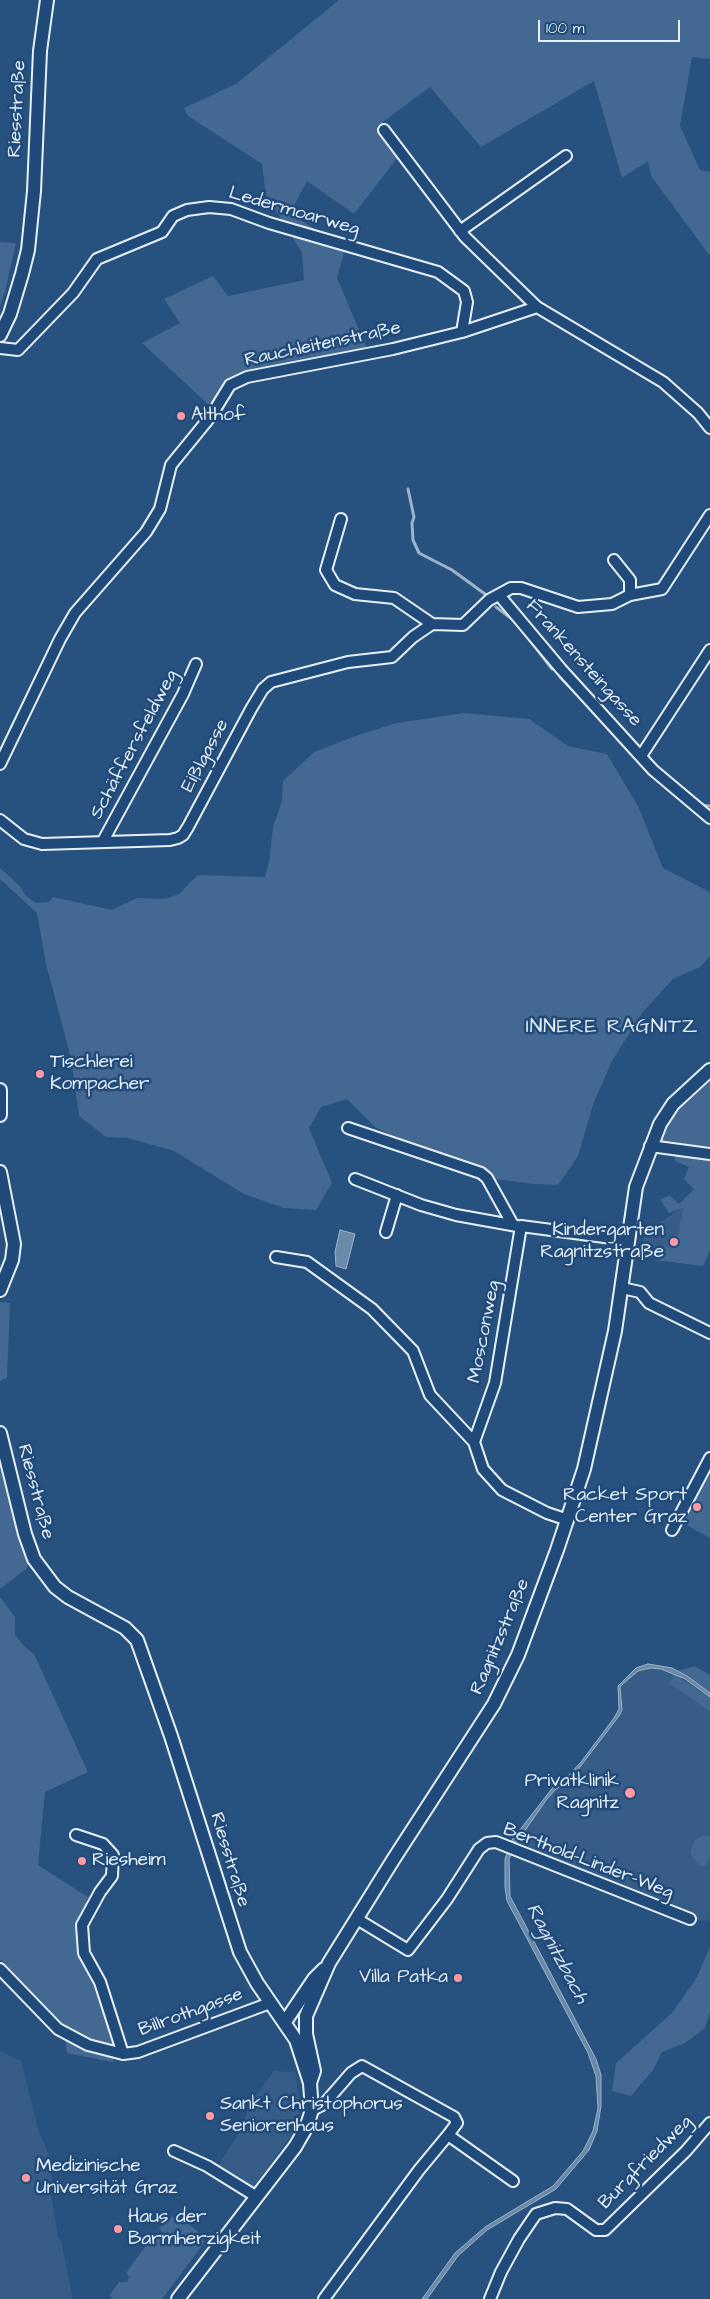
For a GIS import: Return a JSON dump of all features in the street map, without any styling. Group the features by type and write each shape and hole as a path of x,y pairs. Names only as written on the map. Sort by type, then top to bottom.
{"main road":[{"name":"Riesstraße","path":"0,335 17,290 28,250 34,191 40,51 47,0"},
{"name":"Ragnitzstraße","path":"310,2083 314,2071 306,2034 306,2016 329,1964 494,1704 518,1655 568,1520 584,1469 608,1367 622,1288 627,1240 636,1187 650,1146 660,1124 673,1104 710,1070"},
{"path":"0,1090 0,1115"},
{"path":"0,1172 14,1244 12,1260 0,1290"},
{"name":"Riesstraße","path":"0,1433 25,1534 34,1559 55,1587 68,1597 125,1628 136,1640 171,1736 240,1952 270,2003 287,2024 299,2047 310,2083 312,2110 306,2128 295,2147 178,2299"},
{"name":"Ragnitzstraße","path":"287,2024 314,1979 329,1964"},
{"path":"287,2024 296,2024 306,2016"}],"street":[{"path":"384,130 460,230 488,261 537,307 663,382 698,413 710,428"},
{"path":"460,230 566,156"},
{"name":"Ledermoarweg","path":"0,348 18,350 73,294 98,259 162,232 173,216 187,210 210,207 231,209 268,223 438,272 464,291 467,302 462,332"},
{"name":"Rauchleitenstraße","path":"0,764 60,639 75,613 146,532 160,509 171,465 211,416 230,385 247,377 393,349 462,332 537,307"},
{"path":"341,519 326,570 335,585 355,594 394,598 432,624 463,625 489,600 511,588 521,588 578,607 612,604 630,595 662,589 710,515"},
{"path":"614,560 630,580 630,595"},
{"name":"Frankensteingasse","path":"499,595 561,669 666,783 710,818"},
{"name":"Eißlgasse","path":"0,820 24,839 49,844 170,840 183,835 251,708 263,689 271,682 348,662 392,657 413,637 432,624"},
{"name":"Frankensteingasse","path":"642,756 710,650"},
{"name":"Schäffersfeldweg","path":"103,841 183,694 196,664"},
{"path":"348,1128 481,1173 487,1178 517,1226"},
{"path":"650,1146 710,1154"},
{"path":"355,1179 456,1215 517,1226 627,1240"},
{"path":"386,1232 397,1195"},
{"name":"Mosconweg","path":"474,1442 495,1383 517,1226"},
{"path":"276,1257 307,1262 372,1309 413,1351 430,1395 474,1442 483,1470 502,1490 547,1513 568,1520"},
{"path":"622,1288 640,1292 649,1304 710,1333"},
{"path":"672,1530 710,1458"},
{"name":"Billrothgasse","path":"76,1835 103,1844 114,1855 112,1876 100,1892 82,1925 84,1953 100,1982 124,2054"},
{"name":"Berthold-Linder-Weg","path":"357,1918 408,1950 447,1899 479,1849 487,1843 496,1842 690,1919"},
{"name":"Billrothgasse","path":"0,1969 58,2029 88,2045 124,2054 138,2052 270,2003"},
{"path":"312,2110 324,2104 351,2073 362,2066 454,2117 457,2123 419,2170 324,2299"},
{"name":"Burgfriedweg","path":"490,2299 501,2272 533,2217 542,2211 555,2208 567,2209 596,2230 604,2230 686,2152 710,2124"},
{"path":"448,2135 513,2181"},
{"path":"174,2151 207,2166 257,2197"}],"shaded area":[{"path":"339,0 710,0 710,59 692,57 680,126 700,170 710,172 710,256 651,176 648,161 622,178 594,81 481,147 430,87 376,127 398,157 354,214 307,181 290,213 345,249 337,278 368,351 245,373 211,407 142,343 180,323 164,299 213,276 228,296 304,280 302,253 266,195 262,164 188,116 184,108 236,84"},
{"path":"0,242 16,243 0,306"},
{"path":"464,713 529,719 568,746 607,754 639,808 663,868 710,892 710,956 700,967 673,979 642,1013 612,1061 594,1102 578,1156 558,1185 487,1178 443,1155 395,1137 375,1127 347,1099 321,1107 309,1128 332,1183 316,1210 284,1208 244,1194 174,1151 128,1138 106,1137 79,1116 71,1058 46,964 37,913 0,879 0,868 21,887 25,895 36,903 49,902 53,897 112,910 137,898 165,899 179,894 198,875 265,877 269,862 273,827 282,801 283,781 314,752 358,735 397,723"},
{"path":"710,1081 710,1149 682,1148 673,1142 668,1145 660,1142 661,1136 677,1112"},
{"path":"675,1156 710,1158 710,1250 703,1266 655,1260 659,1246 676,1248 683,1208 669,1213 660,1200 669,1195 679,1204 694,1189 684,1179 689,1167 675,1161"},
{"name":"Kindergarten Ragnitzstraße","path":"683,1207 696,1263 641,1255 646,1225 655,1226"},
{"path":"340,1230 355,1234 346,1269 336,1266 335,1252"},
{"path":"0,1302 10,1303 7,1378 0,1381"},
{"name":"Racket Sport Center Graz","path":"710,1458 710,1538 678,1520"},
{"path":"0,1461 16,1530 28,1563 27,1568 0,1589"},
{"path":"0,1597 15,1617 15,1635 34,1654 88,1772 45,1792 38,1865 88,1897 79,1931 116,2044 113,2062 67,2053 63,2025 0,1959"},
{"name":"Ragnitzbach","path":"648,1664 672,1668 687,1676 710,1693 710,1697 685,1679 661,1669 650,1668 638,1671 620,1687 622,1710 619,1716 570,1780 556,1789 547,1799 517,1842 509,1859 510,1896 596,2059 601,2075 601,2106 597,2131 589,2150 556,2189 487,2230 458,2256 427,2299 422,2299 455,2253 485,2227 553,2186 583,2151 593,2131 598,2108 596,2076 588,2053 507,1901 505,1859 512,1840 554,1786 566,1778 581,1762 614,1718 619,1709 618,1686 636,1668"},
{"name":"Privatklinik Ragnitz","path":"651,1666 676,1672 670,1684 710,1712 710,1919 705,1921 690,1919 637,1893 526,1848 527,1846 515,1841 554,1788 568,1780 600,1742 620,1709 619,1686 637,1670"},
{"path":"694,1666 710,1675 710,1693 677,1671"},
{"path":"674,1674 710,1697 710,1712 670,1684"},
{"path":"702,1836 710,1836 710,1858 704,1867 699,1865 690,1853 694,1841"},
{"path":"710,1947 710,2012 705,2028 685,2043 662,2052 653,2070 631,2096 612,2091 616,2063 672,2013 697,1977"},
{"name":"Medizinische Universität Graz","path":"0,2051 21,2061 39,2132 53,2164 51,2191 58,2237 61,2240 73,2299 0,2299"},
{"path":"274,2071 295,2072 301,2107 294,2131 252,2190 216,2169 245,2124 245,2117 253,2099"},
{"path":"173,2216 181,2218 202,2235 204,2243 162,2299 113,2299 110,2295 119,2282 127,2282 129,2276 126,2273 151,2239 159,2239 162,2232 159,2228"}],"waterway":[{"path":"408,489 414,517 412,523 413,540 419,553 452,570 485,594"},
{"path":"496,607 516,622 552,669"},
{"path":"560,677 591,709"},
{"path":"700,805 710,806"}],"place":[{"name":"Althof","path":"181,416"},
{"name":"Tischlerei Kompacher","path":"40,1074"},
{"name":"Kindergarten Ragnitzstraße","path":"674,1242"},
{"name":"Racket Sport Center Graz","path":"697,1507"},
{"name":"Privatklinik Ragnitz","path":"630,1793"},
{"name":"Riesheim","path":"82,1861"},
{"name":"Villa Patka","path":"458,1978"},
{"name":"Sankt Christophorus Seniorenhaus","path":"210,2116"},
{"name":"Medizinische Universität Graz","path":"26,2178"},
{"name":"Haus der Barmherzigkeit","path":"118,2229"}],"district":[{"name":"INNERE RAGNITZ","path":"612,1028"}]}
